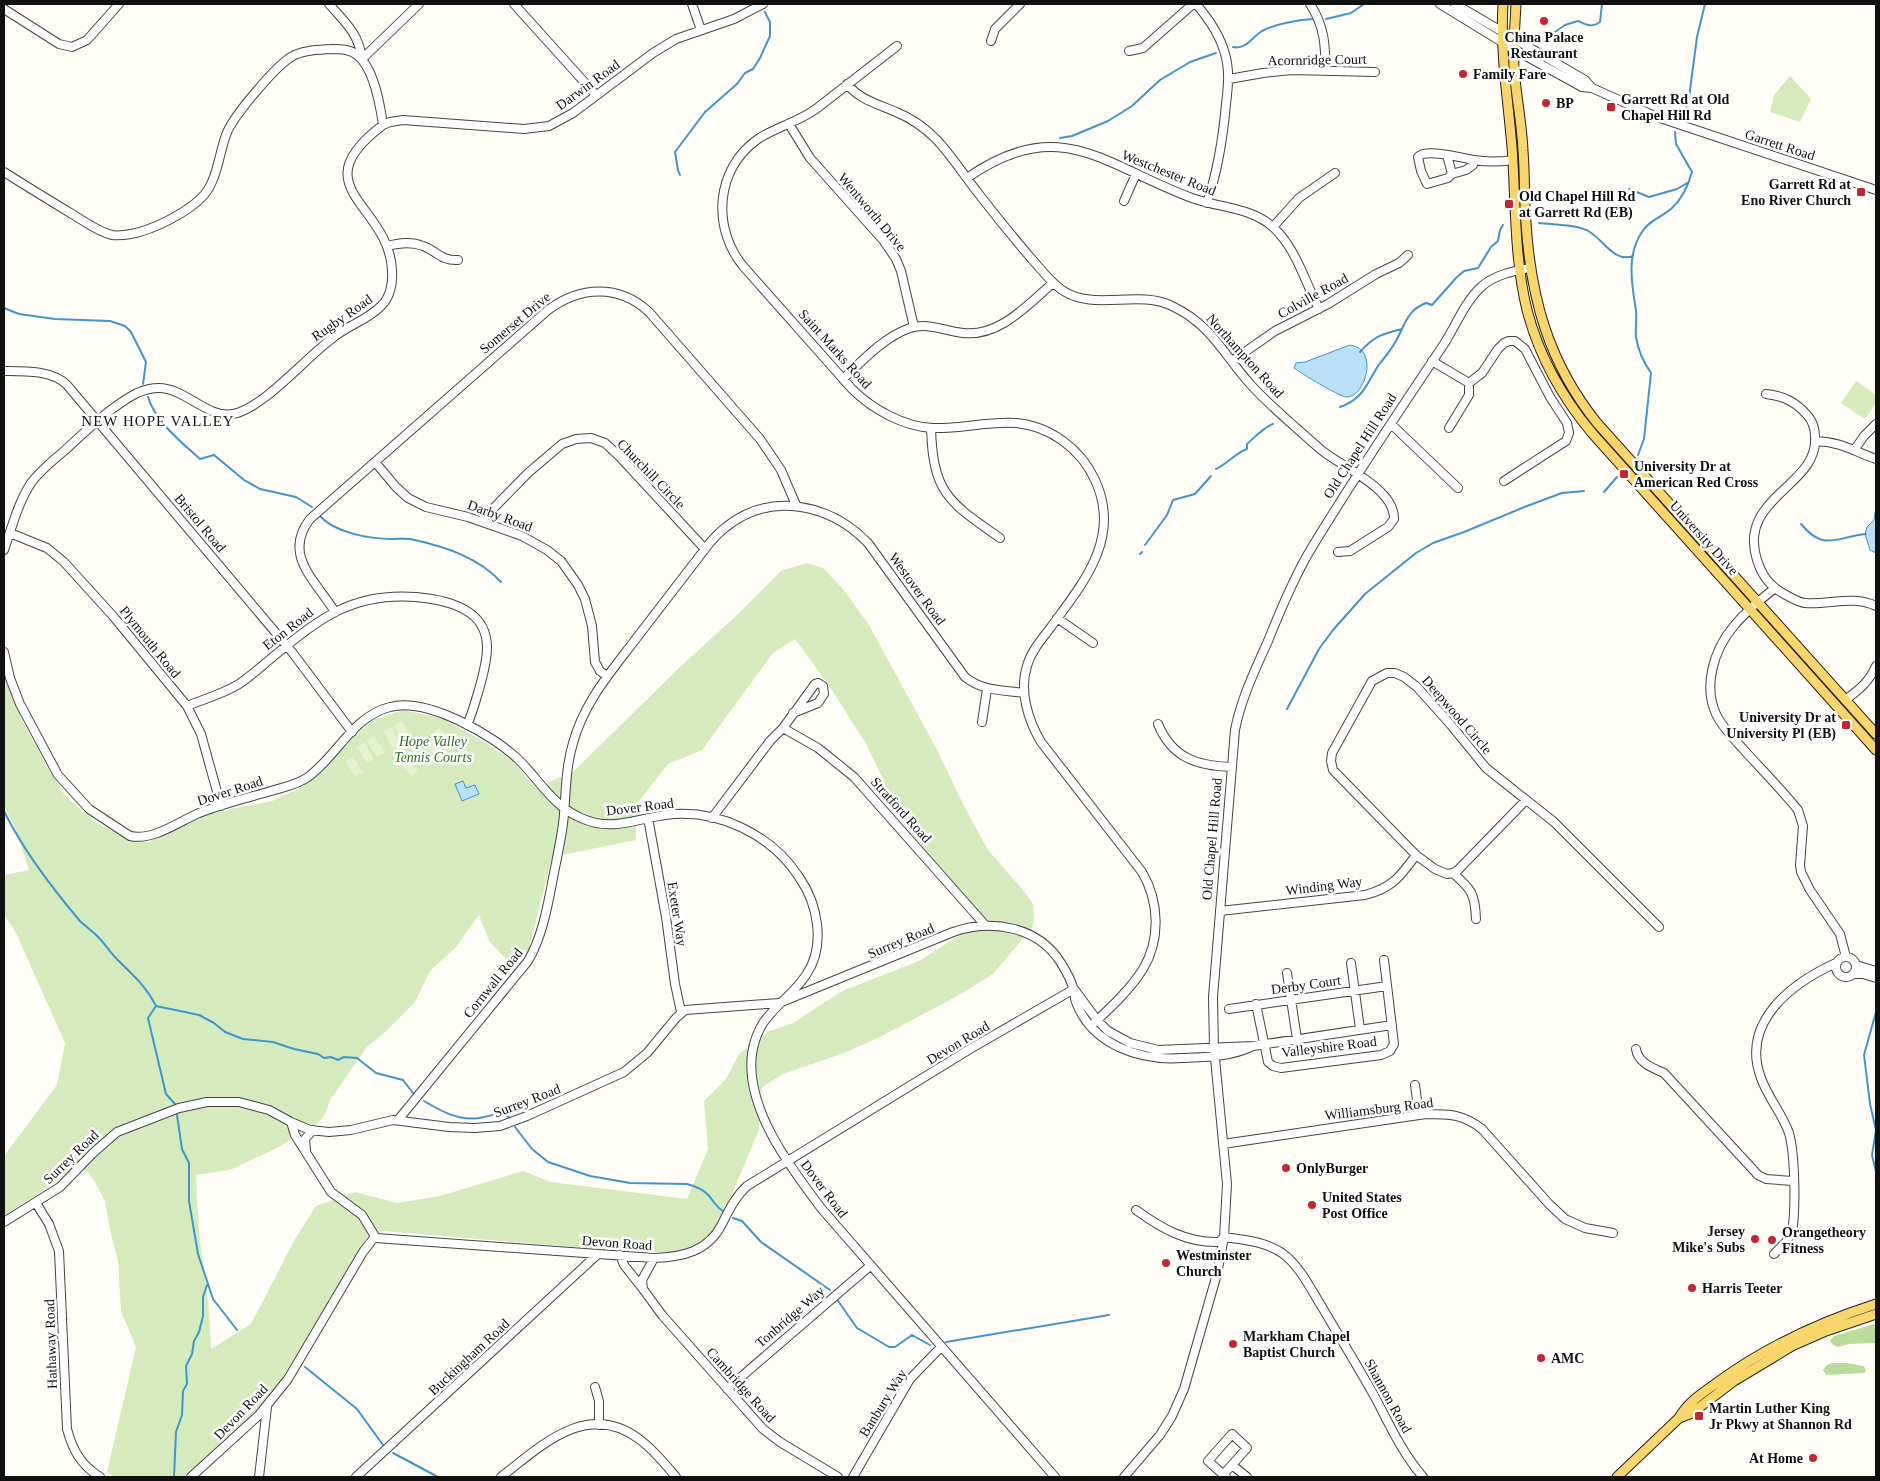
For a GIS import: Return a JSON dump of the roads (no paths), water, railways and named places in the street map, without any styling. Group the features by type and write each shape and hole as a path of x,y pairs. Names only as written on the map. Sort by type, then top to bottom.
{"main road":[{"path":"1503,4 1502,42 1526,269"},
{"path":"1516,4 1514,67 1524,153 1526,269"},
{"name":"University Drive","path":"1526,269 1546,334 1564,375 1586,409 1876,734"},
{"name":"University Drive","path":"1526,269 1527,310 1549,367 1568,401 1592,433 1876,750"},
{"path":"1617,1477 1679,1418 1685,1408 1730,1373 1770,1349 1831,1319 1876,1304"},
{"path":"1679,1418 1692,1413 1734,1381 1792,1346 1826,1330 1876,1314"}],"street":[{"path":"4,9 59,44 72,47 86,40 119,4"},
{"path":"329,4 356,37 360,45 362,60 377,94 383,125"},
{"path":"362,60 419,4"},
{"path":"514,4 596,95"},
{"path":"692,4 701,30"},
{"name":"Darwin Road","path":"383,125 403,120 524,129 541,128 564,119 653,53 676,39 734,19 763,4"},
{"path":"991,41 995,29 1020,4"},
{"path":"1130,51 1143,48 1195,4 1220,40 1227,61 1229,79 1219,163 1207,203"},
{"path":"1310,4 1319,20 1324,38 1325,70"},
{"name":"Garrett Road","path":"1440,4 1515,50 1582,87 1592,88 1663,119 1876,190"},
{"name":"Garrett Road","path":"1455,4 1585,80 1592,88"},
{"name":"Saint Marks Road","path":"897,46 816,109 756,140 740,156 724,188 722,198 724,229 733,252 738,259 843,379 860,397 878,409 903,421 931,428 956,428 1003,423 1015,423 1033,427 1065,442 1090,470 1101,496 1104,524 1100,550 1090,571 1030,657 1025,673 1024,693"},
{"path":"4,172 88,224 110,234 125,235 145,230 186,209 204,195 210,186 226,134 233,121 245,105 285,62 303,53 338,49 352,51 362,60"},
{"name":"Acornridge Court","path":"1229,79 1276,71 1375,72"},
{"name":"Northampton Road","path":"847,84 855,94 896,112 920,126 937,140 1010,234 1053,282 1067,293 1081,298 1098,300 1140,299 1170,305 1200,323 1260,394 1323,451 1375,487 1392,506 1394,519 1388,527 1350,551 1338,552"},
{"name":"Wentworth Drive","path":"789,124 810,158 883,240 896,259 901,271 914,327"},
{"name":"Rugby Road","path":"4,550 18,510 36,478 117,406 136,394 158,388 179,393 219,413 231,414 249,409 333,337 375,312 384,303 393,279 388,246 377,225 350,189 347,173 348,164 358,147 383,125"},
{"name":"Westchester Road","path":"967,178 1004,156 1029,148 1046,146 1082,151 1099,156 1136,174 1207,203 1250,213 1273,227 1290,249 1319,309"},
{"path":"1474,160 1471,167 1452,174 1448,178 1427,184 1418,157 1419,154 1447,155 1474,160 1513,160"},
{"path":"1447,155 1452,174"},
{"path":"1273,227 1300,198 1336,173"},
{"path":"1124,201 1136,174"},
{"path":"388,246 410,243 422,245 449,260 458,260"},
{"name":"Colville Road","path":"1232,361 1275,331 1319,309 1376,274 1399,263 1408,255"},
{"name":"Old Chapel Hill Road","path":"1124,1477 1160,1435 1172,1416 1184,1389 1217,1274 1224,1237 1227,1192 1214,1052 1213,997 1235,730 1243,700 1293,581 1324,528 1470,299 1478,290 1496,278 1526,269"},
{"path":"843,379 886,341 901,332 914,327 941,328 963,333 990,330 1009,320 1053,282"},
{"name":"Somerset Drive","path":"335,612 303,566 299,556 300,538 304,528 314,514 555,304 574,295 589,291 602,290 627,297 649,312 760,439 781,470 796,506"},
{"path":"1469,383 1482,373 1504,343 1509,341 1515,342 1525,349 1550,397 1568,423 1569,433 1566,440 1504,480"},
{"path":"1432,361 1469,383"},
{"name":"Bristol Road","path":"4,371 25,371 61,379 286,645 352,732"},
{"path":"1449,428 1469,395 1469,383"},
{"path":"1766,394 1787,398 1798,405 1810,418 1815,441 1812,455 1804,470 1772,501 1756,525 1754,542 1756,556 1762,571 1775,588 1803,604 1857,601 1876,606"},
{"path":"1391,424 1458,488"},
{"path":"1855,449 1872,433 1876,424"},
{"path":"931,428 934,464 950,500 1000,538"},
{"name":"Churchill Circle","path":"481,521 528,473 562,444 576,438 591,438 605,443 619,456 705,549"},
{"path":"1815,441 1828,442 1855,449 1876,459"},
{"name":"Darby Road","path":"375,462 408,498 426,507 481,521 529,539 554,555 565,566 585,599 592,626 595,662 600,671 607,676"},
{"name":"Westover Road","path":"564,809 573,742 590,701 607,676 705,549 724,528 745,515 772,507 796,506 822,512 859,534 875,552 959,669 973,684 987,689 1024,693"},
{"name":"Plymouth Road","path":"10,533 47,548 64,562 113,616 187,706 201,734 222,806"},
{"path":"1775,588 1758,602 1730,631 1718,652 1711,679 1712,704 1727,731 1798,810 1803,826 1801,872 1810,890 1840,934 1846,957"},
{"name":"Eton Road","path":"187,706 239,684 308,627 347,606 370,600 409,597 444,602 461,608 480,623 486,637 488,656 476,701 467,725"},
{"path":"1058,618 1093,643"},
{"name":"Dover Road","path":"4,652 17,697 51,763 67,787 98,815 130,836 143,837 222,806 290,786 307,778 370,715 396,706 416,707 437,712 467,725 493,740 512,753 564,809 586,820 607,825 627,824 672,814 689,814 712,818 740,827 771,846 792,868 806,887 813,903 817,928 814,956 804,978 779,1003 764,1022 754,1045 752,1077 760,1108 787,1161 821,1208 1055,1477"},
{"path":"1846,700 1862,688 1871,678 1876,666"},
{"name":"Deepwood Circle","path":"1476,919 1475,904 1470,890 1453,873 1447,874 1435,869 1416,855 1338,777 1331,766 1332,753 1370,684 1378,676 1391,673 1404,676 1417,687 1486,768 1554,822 1659,927"},
{"path":"982,722 987,689"},
{"path":"1024,693 1033,728 1041,742 1142,872 1152,893 1155,907 1155,930 1146,963 1133,982 1094,1023"},
{"path":"712,818 770,741 793,714"},
{"path":"1158,724 1171,745 1187,758 1208,766 1232,767"},
{"name":"Stratford Road","path":"783,728 818,748 854,777 985,925"},
{"path":"1453,873 1526,800"},
{"name":"Cornwall Road","path":"398,1120 534,952 549,897 564,809"},
{"name":"Exeter Way","path":"648,818 665,911 675,984 682,1012"},
{"name":"Winding Way","path":"1220,911 1365,895 1376,892 1393,883 1416,855"},
{"name":"Surrey Road","path":"4,1222 66,1182 93,1152 112,1136 130,1126 179,1108 206,1102 239,1102 269,1110 291,1122 313,1130 334,1132 398,1120 449,1127 486,1128 506,1124 624,1072 647,1054 682,1012 688,1009 779,1003 972,926 985,925 1013,928 1043,944 1056,956 1067,973 1094,1023 1118,1038 1143,1048 1214,1052 1392,1025"},
{"path":"1774,1254 1786,1242 1792,1232 1793,1154 1785,1122 1760,1076 1757,1051 1765,1018 1784,997 1810,977 1840,959 1846,957 1854,960 1856,966 1854,974"},
{"name":"Valleyshire Road","path":"1256,1004 1268,1062 1273,1066 1280,1068 1381,1054 1390,1051 1394,1044 1384,960"},
{"path":"1836,963 1838,974"},
{"path":"1351,964 1360,1030"},
{"path":"1856,966 1876,972"},
{"path":"1287,972 1297,1039"},
{"path":"1810,977 1832,972 1846,978 1854,974 1864,974 1876,978"},
{"name":"Derby Court","path":"1229,1009 1387,986"},
{"name":"Devon Road","path":"191,1477 266,1408 288,1379 373,1239 654,1258 681,1256 703,1246 718,1232 731,1206 743,1190 970,1049 1074,989"},
{"path":"1636,1049 1639,1057 1648,1066 1664,1073 1758,1175 1766,1179 1793,1181"},
{"path":"1415,1085 1419,1114"},
{"name":"Williamsburg Road","path":"1223,1144 1419,1114 1448,1113 1476,1124 1491,1137 1564,1219 1585,1228 1612,1233"},
{"path":"291,1122 295,1135 331,1192 362,1215 376,1238"},
{"path":"306,1150 306,1139 313,1130"},
{"name":"Hathaway Road","path":"36,1203 48,1224 58,1248 63,1318 67,1430 73,1449 87,1468 100,1477"},
{"name":"Shannon Road","path":"1136,1210 1169,1232 1187,1238 1216,1242 1224,1237 1251,1240 1281,1252 1296,1265 1356,1363 1402,1447 1423,1477"},
{"name":"Buckingham Road","path":"356,1477 598,1254"},
{"name":"Cambridge Road","path":"620,1255 624,1265 662,1315 763,1429 780,1442 838,1477"},
{"path":"643,1289 642,1280 654,1258"},
{"name":"Tonbridge Way","path":"727,1389 870,1266"},
{"name":"Banbury Way","path":"853,1477 900,1394 921,1366 941,1347"},
{"path":"595,1387 599,1401 598,1425"},
{"path":"259,1477 266,1408"},
{"path":"501,1477 557,1435 575,1427 598,1425 618,1428 633,1434 676,1477"},
{"path":"1232,1434 1247,1448 1224,1476 1208,1461 1232,1434"},
{"path":"1232,1465 1247,1477"}],"water":[{"path":"1350,345 1359,348 1365,355 1367,363 1364,382 1353,395 1342,396 1294,368 1296,363 1305,362"},
{"path":"1875,512 1876,553 1870,550 1865,534 1867,527 1874,520"},
{"path":"463,781 466,788 475,785 479,794 462,801 455,784"}],"waterway":[{"path":"1326,19 1351,13 1364,4"},
{"path":"1555,32 1565,25 1578,21 1589,25 1597,24 1600,22 1602,4"},
{"path":"1680,118 1688,105 1697,37 1705,4"},
{"path":"680,175 675,152 705,112 737,84 745,73 753,69 760,58 770,36 770,22 765,12"},
{"path":"1233,47 1242,47 1262,31 1273,26 1313,19"},
{"path":"1060,138 1072,136 1108,121 1132,106 1160,80 1190,62 1216,53"},
{"path":"1638,455 1644,439 1651,373 1638,347 1636,337 1632,260 1637,241 1642,232 1648,224 1676,204 1685,192 1692,172 1676,144 1675,132"},
{"path":"1629,189 1649,197 1677,189 1689,182"},
{"path":"1539,223 1585,229 1615,254 1627,257 1633,256"},
{"path":"1340,407 1354,400 1363,391 1411,314 1426,303 1432,305 1464,271 1478,268 1491,247 1498,241 1503,225"},
{"path":"4,308 19,314 55,319 110,321 125,326 131,332 146,362 143,384"},
{"path":"1360,352 1379,336 1402,329"},
{"path":"148,397 151,406 163,423 200,459 214,455 244,480 260,489 296,497 312,507"},
{"path":"1216,469 1247,449 1247,444 1273,424"},
{"path":"1145,545 1167,515 1173,500 1195,494 1211,476"},
{"path":"1604,492 1617,477"},
{"path":"1287,709 1319,649 1333,630 1365,594 1416,553 1433,543 1562,493 1584,491"},
{"path":"320,516 334,527 353,534 383,539 412,539 450,550 483,566 501,582"},
{"path":"1801,524 1809,533 1824,540 1831,541 1866,534"},
{"path":"4,811 29,854 59,895 80,921 98,936 113,955 142,985 156,1006"},
{"path":"156,1006 199,1015 214,1023 225,1032 243,1039 273,1042 318,1054 324,1058 331,1057 338,1060 344,1057 357,1058 376,1073 403,1080 413,1093"},
{"path":"156,1006 148,1018 166,1094 175,1104"},
{"path":"1876,1012 1864,1055 1870,1104 1876,1130 1872,1155 1876,1172"},
{"path":"424,1101 443,1112 457,1117 471,1119 497,1115 509,1117"},
{"path":"177,1115 182,1149 189,1163 189,1201 198,1254 213,1299 237,1330"},
{"path":"515,1127 532,1149 548,1162 590,1176 630,1183 687,1184 705,1192 717,1207 724,1212"},
{"path":"733,1218 742,1221 761,1242 830,1290"},
{"path":"174,1477 176,1432 182,1415 183,1391 187,1384 186,1366 199,1332 203,1316 203,1297 207,1285"},
{"path":"838,1301 857,1328 889,1347 895,1347 912,1335 930,1345"},
{"path":"946,1342 1109,1315"},
{"path":"305,1367 357,1409 383,1445"},
{"path":"393,1453 438,1477"}],"place":[{"name":"China Palace Restaurant","path":"1544,21"},
{"name":"Family Fare","path":"1463,74"},
{"name":"BP","path":"1546,103"},
{"name":"Garrett Rd at Old Chapel Hill Rd","path":"1611,107"},
{"name":"Garrett Rd at Eno River Church","path":"1861,192"},
{"name":"Old Chapel Hill Rd at Garrett Rd (EB)","path":"1509,204"},
{"name":"University Dr at American Red Cross","path":"1624,474"},
{"name":"University Dr at University Pl (EB)","path":"1846,725"},
{"name":"OnlyBurger","path":"1286,1168"},
{"name":"United States Post Office","path":"1312,1205"},
{"name":"Jersey Mike's Subs","path":"1755,1239"},
{"name":"Orangetheory Fitness","path":"1772,1240"},
{"name":"Westminster Church","path":"1166,1263"},
{"name":"Harris Teeter","path":"1692,1288"},
{"name":"Markham Chapel Baptist Church","path":"1233,1344"},
{"name":"AMC","path":"1541,1358"},
{"name":"Martin Luther King Jr Pkwy at Shannon Rd","path":"1699,1416"},
{"name":"At Home","path":"1813,1458"}],"district":[{"name":"NEW HOPE VALLEY","path":"158,421"}],"park label":[{"name":"Hope Valley Tennis Courts","path":"433,750"}]}
